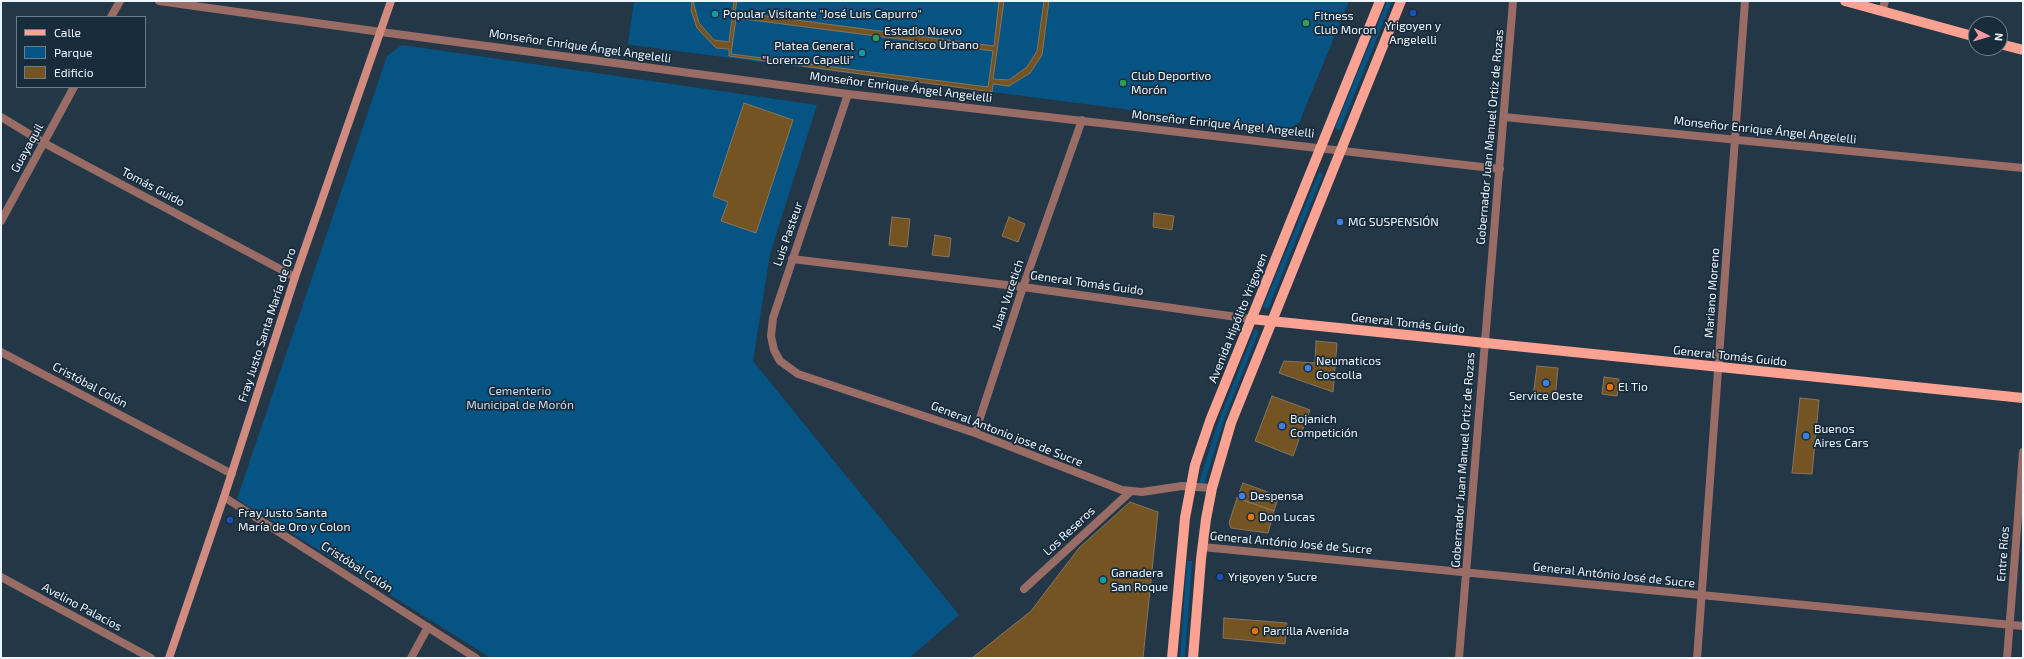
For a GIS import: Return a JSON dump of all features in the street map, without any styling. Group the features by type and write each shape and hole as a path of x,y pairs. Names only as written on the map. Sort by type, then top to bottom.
{"main road":[{"name":"Avenida Hipólito Yrigoyen","path":"1172,658 1184,518 1190,486 1210,421 1380,1"},
{"path":"1193,658 1202,547 1212,488 1232,423 1402,1"},
{"path":"1845,1 1968,35"},
{"path":"2008,46 2023,50"},
{"name":"General Tomás Guido","path":"1251,319 1718,368 2023,398"}],"street":[{"path":"112,16 120,1"},
{"name":"Monseñor Enrique Ángel Angelelli","path":"159,1 848,94 1320,147 1341,152 1500,169"},
{"name":"Fray Justo Santa María de Oro","path":"169,658 232,474 295,277 391,1"},
{"name":"Gobernador Juan Manuel Ortiz de Rozas","path":"1459,658 1513,1"},
{"name":"Mariano Moreno","path":"1696,658 1745,1"},
{"path":"1882,11 1885,1"},
{"name":"Guayaquil","path":"1,221 73,88"},
{"name":"Luis Pasteur","path":"798,374 780,361 774,350 771,336 773,318 848,94"},
{"name":"Monseñor Enrique Ángel Angelelli","path":"1504,116 2023,168"},
{"name":"Tomás Guido","path":"1,118 44,143 295,277"},
{"name":"Juan Vucetich","path":"975,433 1023,287 1082,120"},
{"name":"General Tomás Guido","path":"792,259 1023,287 1251,319"},
{"name":"Cristóbal Colón","path":"1,352 232,474"},
{"name":"General Antonio jose de Sucre","path":"798,374 975,433 1110,486 1130,492 1190,486 1212,488"},
{"name":"Entre Ríos","path":"2007,658 2023,452"},
{"name":"Los Reseros","path":"1024,589 1130,492"},
{"name":"Cristóbal Colón","path":"224,497 476,658"},
{"name":"General António José de Sucre","path":"1202,547 2023,626"},
{"name":"Avelino Palacios","path":"1,577 151,658"},
{"path":"411,658 428,627"}],"green space":[{"name":"Club Deportivo Morón","path":"634,1 1349,1 1299,123 1285,130 631,45 628,44"},
{"path":"1387,1 1392,1 1340,130 1335,128"},
{"name":"Cementerio Municipal de Morón","path":"402,45 817,105 770,254 753,361 959,615 909,658 491,658 237,499 387,56"},
{"path":"1319,172 1323,174 1268,309 1263,307"},
{"path":"1255,329 1259,331 1224,420 1202,491 1197,489 1219,420"},
{"path":"1187,561 1192,561 1185,658 1180,658"}],"building":[{"name":"Estadio Nuevo Francisco Urbano","path":"692,1 737,1 735,12 994,46 999,1 1049,1 1042,55 1030,73 1009,86 993,84 992,92 729,56 729,49 716,48 697,28 691,10"},
{"name":"Popular Visitante \"José Luis Capurro\"","path":"694,1 734,1 729,42 714,40 699,23"},
{"path":"1004,1 1044,1 1037,51 1027,67 1009,80 993,79"},
{"name":"Platea General \"Lorenzo Capelli\"","path":"736,18 993,51 988,87 731,54"},
{"path":"744,103 793,120 756,233 721,221 728,202 713,196"},
{"path":"1154,213 1174,216 1172,230 1153,227"},
{"path":"892,217 910,219 907,247 889,245"},
{"path":"1009,217 1025,224 1018,242 1002,236"},
{"path":"935,235 951,238 949,257 932,255"},
{"name":"Neumaticos Coscolla","path":"1316,341 1337,343 1333,392 1279,373 1284,361 1315,363"},
{"name":"Service Oeste","path":"1537,366 1558,368 1555,399 1533,397"},
{"name":"El Tio","path":"1604,377 1619,379 1617,396 1602,394"},
{"name":"Bojanich Competición","path":"1272,396 1310,410 1293,456 1255,441"},
{"name":"Buenos Aires Cars","path":"1800,398 1819,400 1812,474 1792,473"},
{"path":"1243,483 1279,496 1274,511 1237,498"},
{"name":"Don Lucas","path":"1237,498 1274,511 1268,533 1231,528 1229,523"},
{"name":"Ganadera San Roque","path":"1130,502 1158,512 1143,658 972,658 1031,611 1079,548"},
{"name":"Parrilla Avenida","path":"1224,618 1287,623 1285,644 1223,638"}],"place":[{"name":"Yrigoyen y Angelelli","path":"1413,13"},
{"name":"Popular Visitante \"José Luis Capurro\"","path":"715,14"},
{"name":"Fitness Club Moron","path":"1306,23"},
{"name":"Estadio Nuevo Francisco Urbano","path":"876,38"},
{"name":"Platea General \"Lorenzo Capelli\"","path":"862,53"},
{"name":"Club Deportivo Morón","path":"1123,83"},
{"name":"MG SUSPENSIÓN","path":"1340,222"},
{"name":"Neumaticos Coscolla","path":"1308,368"},
{"name":"Service Oeste","path":"1546,383"},
{"name":"El Tio","path":"1610,387"},
{"name":"Bojanich Competición","path":"1282,426"},
{"name":"Buenos Aires Cars","path":"1806,436"},
{"name":"Despensa","path":"1242,496"},
{"name":"Don Lucas","path":"1251,517"},
{"name":"Fray Justo Santa María de Oro y Colon","path":"230,520"},
{"name":"Yrigoyen y Sucre","path":"1220,577"},
{"name":"Ganadera San Roque","path":"1103,580"},
{"name":"Parrilla Avenida","path":"1255,631"}]}
